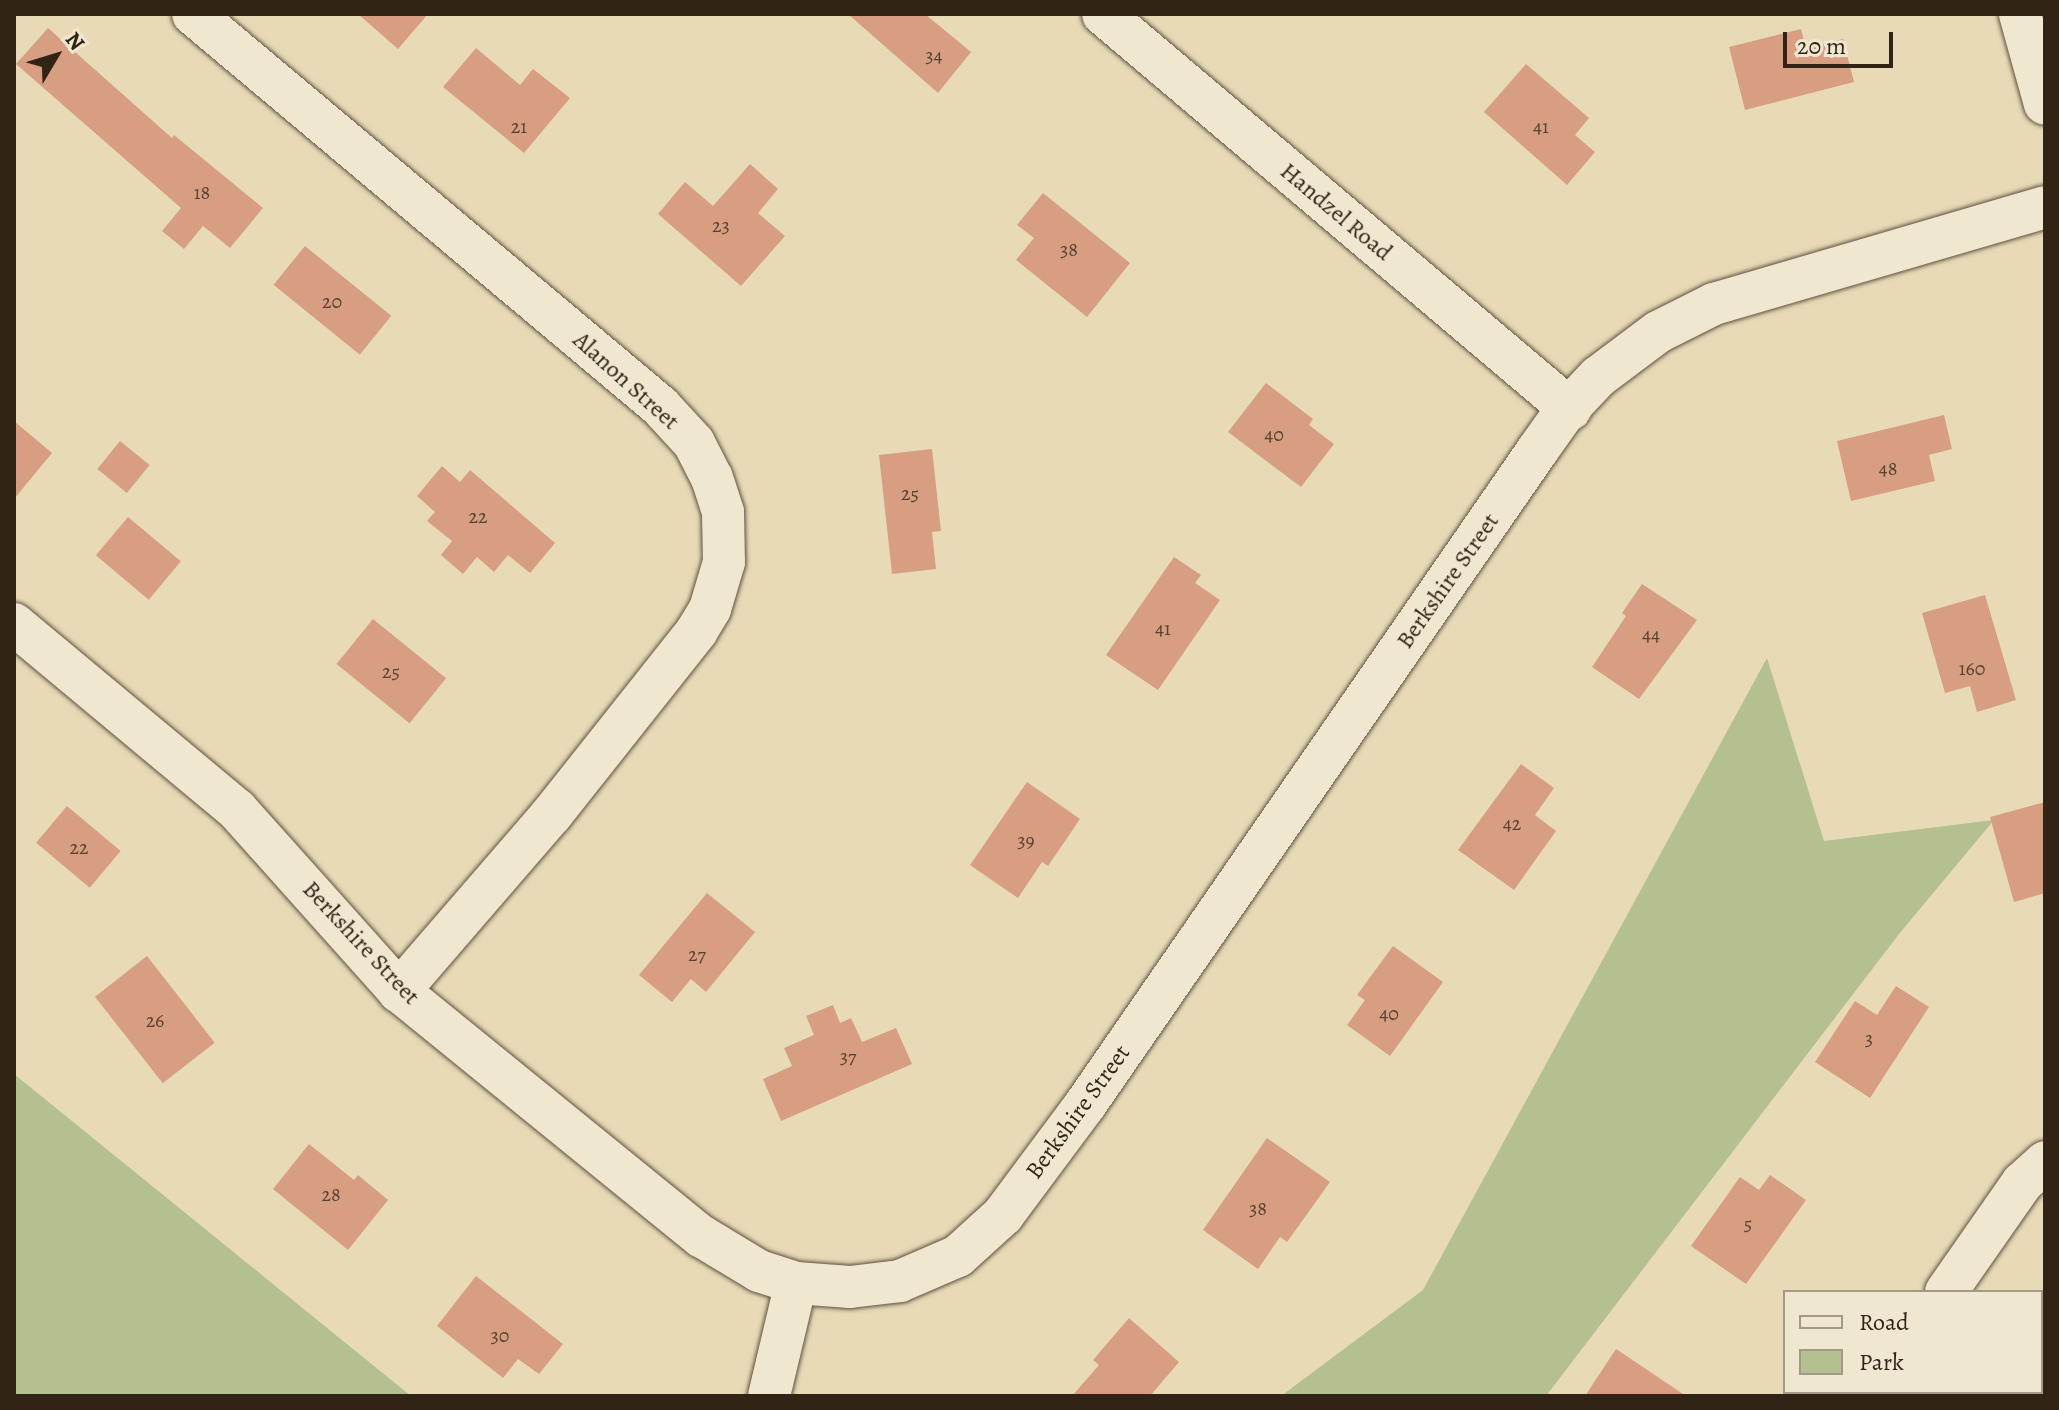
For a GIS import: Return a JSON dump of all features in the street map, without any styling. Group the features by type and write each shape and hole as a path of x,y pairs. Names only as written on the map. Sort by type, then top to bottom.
{"street":[{"name":"Alanon Street","path":"193,14 660,406 694,443 712,478 723,512 724,562 710,609 697,631 561,804 399,991"},
{"name":"Handzel Road","path":"1103,14 1570,409"},
{"path":"2020,14 2045,104"},
{"name":"Berkshire Street","path":"14,624 237,810 399,991 701,1236 759,1271 796,1283 850,1287 900,1281 924,1274 958,1256 1003,1215 1085,1105 1537,451 1598,377 1632,349 1714,304 2045,207"},
{"path":"1947,1290 2022,1183 2045,1162"},
{"path":"769,1396 796,1283"}],"green space":[{"path":"1767,658 1824,841 1994,820 1899,934 1546,1396 1281,1396 1423,1290"},
{"path":"14,1074 411,1396 14,1396"}],"building":[{"path":"358,14 428,14 398,49"},
{"path":"848,14 925,14 971,52 938,93"},
{"path":"48,28 172,138 174,135 263,208 230,248 203,226 184,249 162,231 181,208 16,64"},
{"path":"1801,29 1806,49 1843,39 1854,82 1745,110 1729,47"},
{"path":"476,48 520,85 533,69 570,98 524,153 443,87"},
{"path":"1526,64 1589,118 1575,135 1595,152 1567,185 1484,112"},
{"path":"750,164 778,189 758,213 785,236 741,286 658,214 685,182 713,206"},
{"path":"1043,193 1130,263 1087,317 1016,260 1034,238 1017,225"},
{"path":"305,246 391,316 360,355 274,285"},
{"path":"1266,383 1313,419 1309,425 1334,444 1301,487 1228,432"},
{"path":"1944,415 1952,449 1929,455 1935,481 1851,501 1837,441"},
{"path":"14,421 52,453 14,499"},
{"path":"120,441 150,465 127,493 97,469"},
{"path":"932,449 941,531 932,532 936,569 892,574 879,455"},
{"path":"442,466 460,482 470,470 555,543 530,573 508,555 494,572 477,557 463,574 441,555 452,541 427,521 435,512 417,496"},
{"path":"128,517 181,561 149,600 96,555"},
{"path":"1174,557 1201,575 1195,583 1220,600 1158,690 1106,655"},
{"path":"1642,584 1697,620 1639,699 1592,667 1626,616 1622,613"},
{"path":"1985,595 2016,700 1977,712 1970,686 1945,693 1922,613"},
{"path":"373,619 446,678 410,723 336,664"},
{"path":"1521,764 1554,788 1535,815 1556,831 1514,890 1458,850"},
{"path":"1027,782 1080,819 1048,866 1042,862 1018,898 970,865"},
{"path":"2045,802 2045,893 2014,902 1990,817"},
{"path":"67,806 121,851 90,888 36,843"},
{"path":"707,893 755,932 706,992 691,979 672,1002 639,975"},
{"path":"1393,946 1443,982 1390,1056 1347,1025 1365,1000 1357,995"},
{"path":"147,956 215,1043 163,1083 95,997"},
{"path":"1896,986 1929,1007 1870,1098 1815,1062 1855,1001 1877,1015"},
{"path":"833,1005 840,1023 851,1018 862,1042 896,1028 912,1064 781,1121 763,1079 792,1066 784,1048 814,1035 806,1016"},
{"path":"1267,1138 1330,1182 1287,1242 1280,1237 1258,1269 1203,1230"},
{"path":"309,1144 354,1180 358,1175 388,1200 348,1250 273,1189"},
{"path":"1770,1175 1806,1200 1746,1284 1691,1246 1740,1177 1759,1190"},
{"path":"476,1276 563,1344 539,1374 518,1359 503,1378 437,1326"},
{"path":"1129,1318 1179,1362 1150,1396 1072,1396 1099,1365 1093,1360"},
{"path":"1616,1349 1686,1396 1585,1396"}]}
